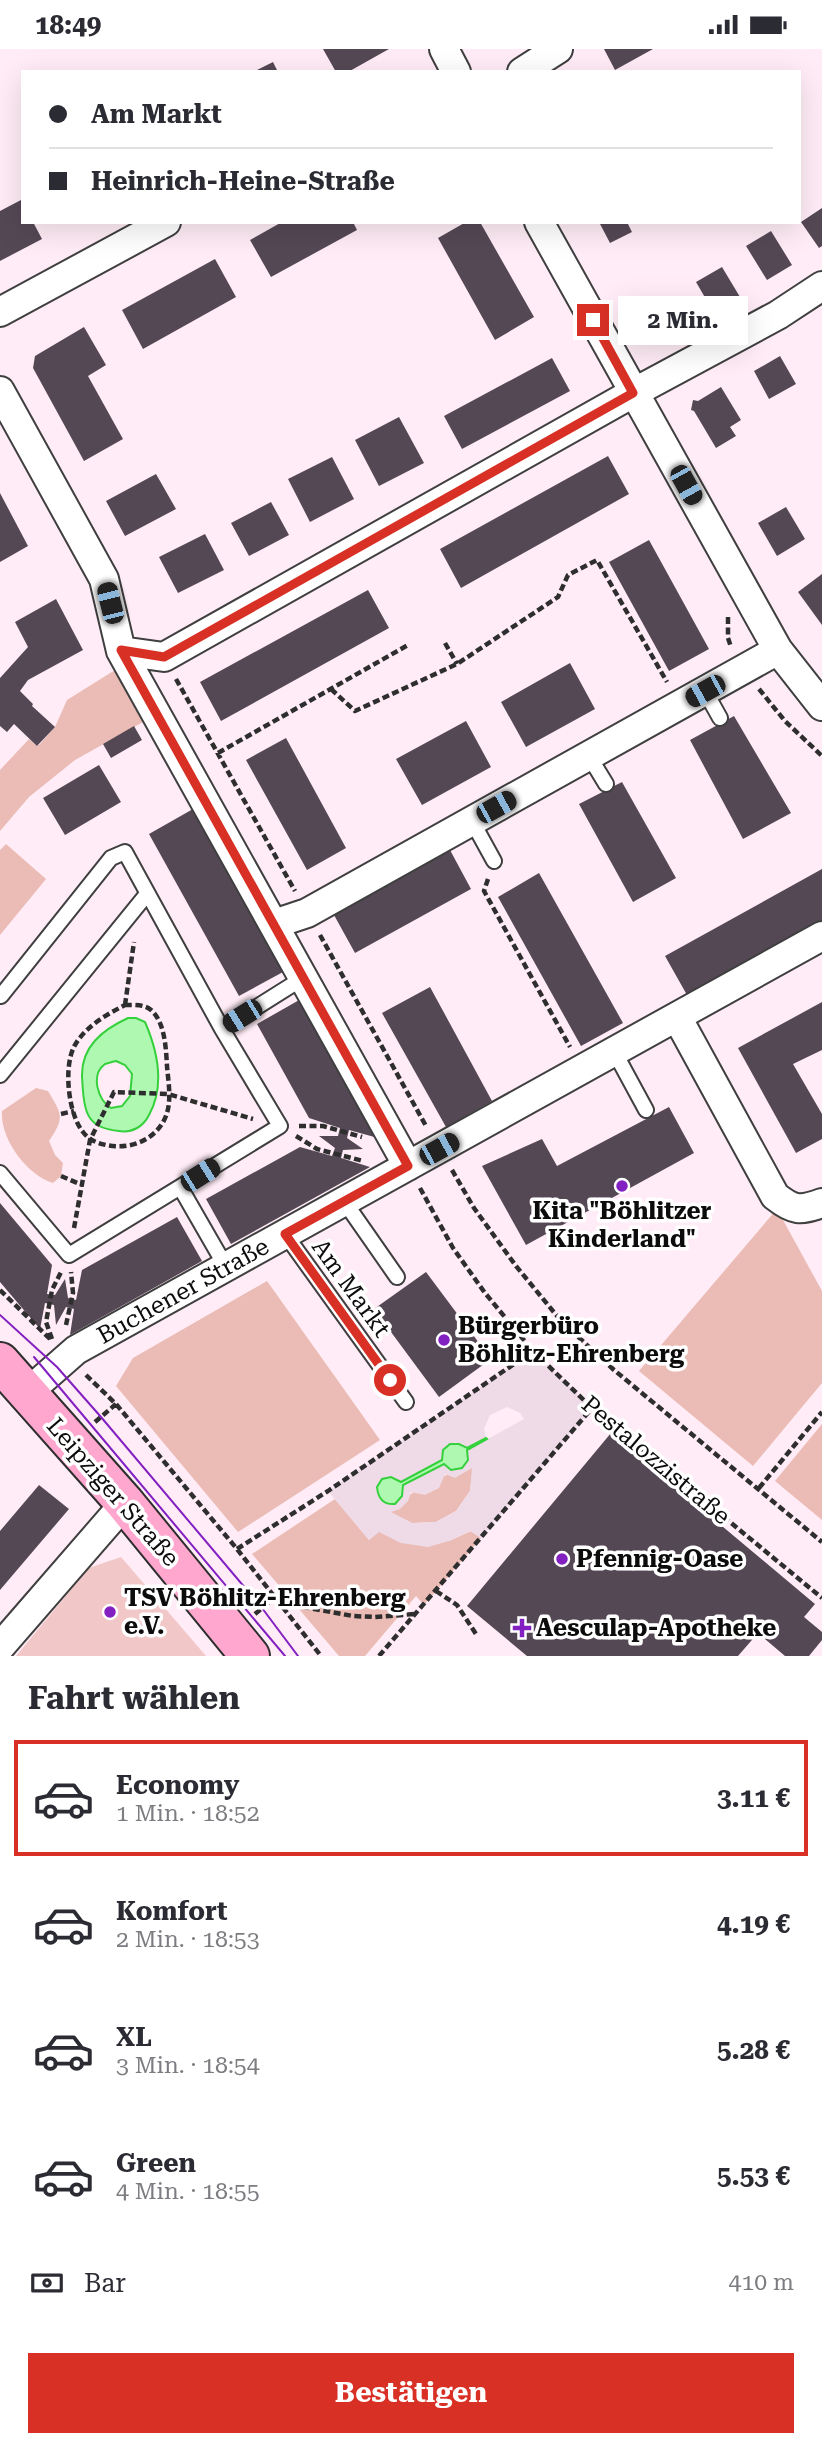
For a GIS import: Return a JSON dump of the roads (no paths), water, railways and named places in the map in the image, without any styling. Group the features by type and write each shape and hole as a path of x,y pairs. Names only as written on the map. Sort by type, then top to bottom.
{"street":[{"path":"525,70 558,49"},
{"path":"0,312 162,224"},
{"path":"540,224 778,650 822,706"},
{"path":"121,650 164,657 633,393 778,315 822,286"},
{"path":"0,391 104,579 121,650 408,1166"},
{"path":"274,924 307,913 778,650"},
{"name":"Buchener Straße","path":"27,1393 60,1349 76,1350 822,936"},
{"path":"677,1017 775,1196 789,1208 806,1209 822,1203"},
{"name":"Leipziger Straße","path":"0,1362 125,1503 250,1656"},
{"path":"0,1647 125,1503"}],"lane":[{"path":"705,691 720,718"},
{"path":"589,756 606,784"},
{"path":"472,821 494,862"},
{"path":"0,1174 69,1255 280,1126 143,898 125,852 111,858 1,996"},
{"path":"0,1075 143,898"},
{"path":"222,1029 303,978"},
{"path":"614,1051 646,1110"},
{"path":"180,1187 226,1267"},
{"path":"344,1201 397,1277"},
{"name":"Am Markt","path":"285,1234 406,1402"}],"tram line":[{"path":"0,1315 57,1367 101,1417 262,1608 298,1656"},
{"path":"34,1357 285,1656"}],"place":[{"name":"Kita \"Böhlitzer Kinderland\"","path":"622,1186"},
{"name":"Bürgerbüro Böhlitz-Ehrenberg","path":"444,1340"},
{"name":"Pfennig-Oase","path":"562,1559"},
{"name":"TSV Böhlitz-Ehrenberg e.V.","path":"110,1612"},
{"name":"Aesculap-Apotheke","path":"522,1628"}]}
